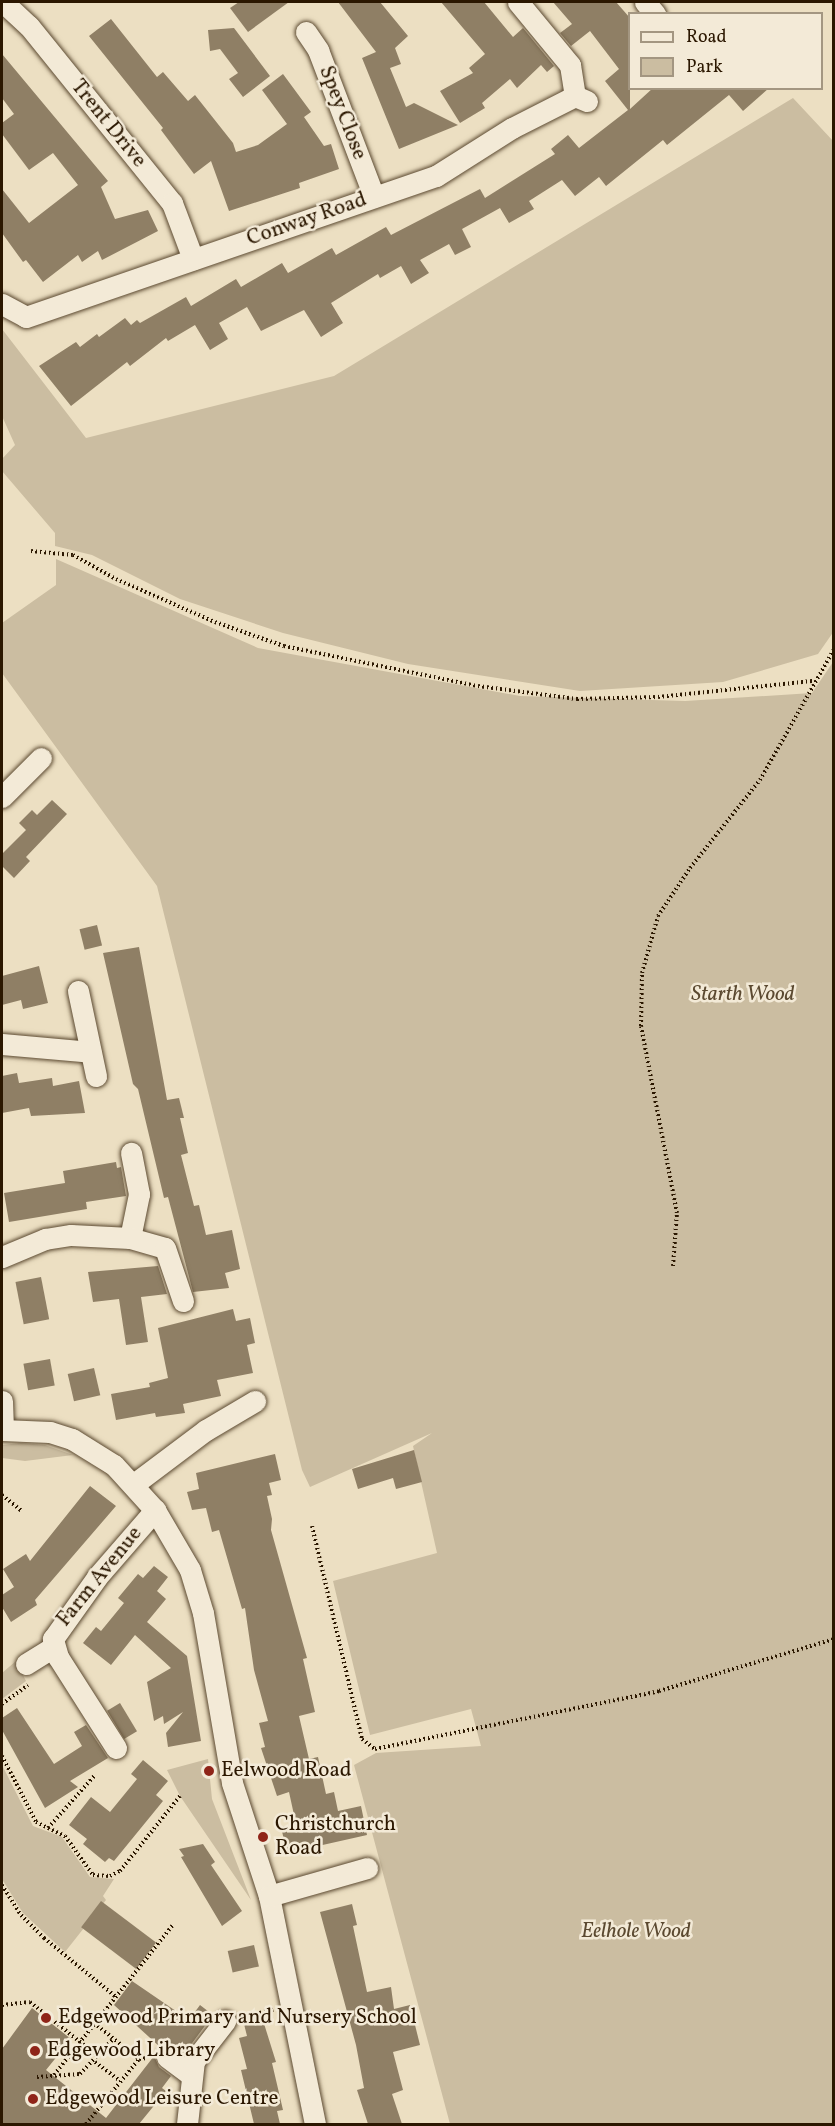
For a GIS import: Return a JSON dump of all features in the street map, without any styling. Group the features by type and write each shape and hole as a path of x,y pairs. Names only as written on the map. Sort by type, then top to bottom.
{"street":[{"name":"Trent Drive","path":"3,2 29,26 171,203 193,259"},
{"name":"Conway Road","path":"2,304 26,317 436,176 512,128 581,99 570,65 518,2"},
{"name":"Spey Close","path":"306,32 318,50 374,197"},
{"path":"2,797 41,758"},
{"path":"78,991 96,1076"},
{"path":"2,1044 90,1052"},
{"path":"130,1153 139,1194 135,1203 130,1238"},
{"path":"2,1257 45,1239 71,1235 130,1238 165,1248 183,1300"},
{"path":"2,1401 2,1430 25,1428 72,1438 114,1465 134,1484 155,1510 190,1570 203,1613 232,1783 269,1896 315,2124"},
{"path":"134,1484 206,1430 255,1401"},
{"name":"Farm Avenue","path":"116,1748 53,1647 55,1632 155,1510"},
{"name":"Farm Avenue","path":"26,1664 53,1647"},
{"path":"269,1896 367,1868"},
{"path":"190,2124 194,2061 225,2021"},
{"path":"167,2057 192,2081"}],"path":[{"path":"32,551 73,555 116,579 204,617 284,646 478,686 577,699 658,698 814,681"},
{"path":"673,1266 677,1213 641,1026 642,973 658,916 690,868 760,780 834,648"},
{"path":"2,1495 22,1511"},
{"path":"312,1526 362,1739 375,1749 659,1691 834,1639"},
{"path":"2,1756 36,1822 65,1836 93,1875 110,1876 120,1871 180,1796"},
{"path":"48,1828 95,1775"},
{"path":"2,1885 21,1915 44,1938 116,1997"},
{"path":"54,2075 173,1925"},
{"path":"2,2005 30,2002 99,2057"},
{"path":"225,2021 291,2006"},
{"path":"94,2023 139,2059 167,2057"},
{"path":"37,2077 80,2074 95,2062 113,2038"},
{"path":"86,2124 139,2059"},
{"path":"95,2062 120,2081"}],"green space":[{"path":"793,98 834,142 834,631 818,654 723,682 580,691 408,664 283,633 180,599 92,555 55,546 55,533 2,471 2,459 15,445 2,416 2,329 86,438 334,376"},
{"path":"56,559 258,648 520,696 685,701 812,693 833,662 833,2124 450,2124 354,1765 376,1753 481,1746 471,1709 370,1735 333,1581 437,1553 413,1446 432,1433 310,1487 302,1470 157,886 2,673 2,623 56,585"},
{"path":"21,1443 45,1445 73,1455 25,1461 2,1458 2,1445"},
{"path":"16,1661 26,1681 2,1699 2,1673"},
{"path":"208,1759 212,1799 251,1900 180,1796 167,1770"},
{"path":"2,1765 33,1826 62,1837 90,1877 114,1879 103,1896 106,1900 65,1952 23,1913 2,1879"}],"building":[{"path":"239,2 289,2 248,32 230,8"},
{"path":"338,2 380,2 408,36 395,48 401,64 390,68 406,107 414,103 458,125 399,149 362,58 376,52"},
{"path":"441,2 484,2 513,37 523,28 554,66 547,72 541,65 517,88 510,79 482,103 485,108 460,123 440,91 473,73 469,68 485,54"},
{"path":"553,2 616,2 628,16 630,109 651,90 767,90 743,111 729,95 667,145 663,140 606,186 599,177 575,196 562,180 529,201 534,209 509,223 500,208 462,229 471,247 455,255 449,244 420,260 429,273 411,284 401,266 380,278 378,274 331,303 343,323 321,337 304,310 261,331 247,307 219,323 228,339 210,350 195,325 168,341 166,338 130,366 127,362 71,406 39,366 76,342 80,347 97,334 99,337 125,318 131,325 137,320 140,323 186,297 191,306 236,279 241,287 282,263 288,273 332,248 336,255 386,227 391,235 480,189 485,198 555,154 551,149 568,135 579,148 628,110 605,81 619,69 590,31 571,46 560,33 572,24"},
{"path":"111,19 157,77 163,72 188,101 195,95 233,143 236,152 258,145 287,124 262,90 283,74 311,112 304,117 324,146 331,144 339,169 299,183 300,188 229,211 211,161 194,174 161,130 163,128 89,36"},
{"path":"234,28 270,76 243,97 229,79 238,73 220,49 210,51 208,30"},
{"path":"2,54 108,181 101,187 115,219 148,210 158,231 102,260 98,251 82,262 78,255 43,282 26,260 23,262 2,233 2,189 29,223 78,185 53,153 29,170 2,134 2,123 14,114 2,98"},
{"path":"52,800 67,814 26,857 30,861 14,878 2,866 2,854 26,830 19,823 32,810 37,815"},
{"path":"97,925 102,945 85,950 80,929"},
{"path":"139,947 167,1100 179,1098 184,1118 180,1118 188,1153 181,1155 194,1206 199,1205 206,1235 232,1230 240,1269 225,1273 229,1288 193,1292 168,1197 164,1198 138,1089 133,1084 103,953"},
{"path":"39,966 48,1003 23,1009 21,1000 2,1005 2,976"},
{"path":"17,1073 19,1083 52,1078 53,1086 79,1081 85,1113 31,1116 29,1108 2,1113 2,1076"},
{"path":"116,1162 117,1168 121,1167 126,1196 86,1202 87,1209 9,1222 4,1193 65,1183 63,1171"},
{"path":"158,1266 167,1294 141,1297 148,1342 126,1345 119,1299 93,1302 88,1272"},
{"path":"41,1277 49,1319 24,1324 15,1282"},
{"path":"233,1309 236,1321 250,1318 255,1343 247,1345 253,1373 217,1380 221,1396 183,1404 185,1413 156,1417 155,1413 116,1420 111,1394 150,1387 149,1383 168,1378 158,1328"},
{"path":"50,1359 55,1386 28,1390 23,1364"},
{"path":"94,1368 100,1395 74,1401 68,1374"},
{"path":"414,1450 422,1482 396,1489 393,1478 358,1489 352,1469"},
{"path":"275,1454 281,1480 269,1483 272,1495 267,1496 272,1519 271,1530 307,1658 303,1659 315,1712 299,1716 309,1759 318,1757 326,1794 334,1792 338,1811 361,1806 367,1835 287,1853 281,1827 296,1824 289,1792 277,1796 261,1748 265,1747 259,1723 268,1721 254,1670 245,1608 242,1609 219,1530 212,1532 206,1508 192,1510 187,1492 199,1489 196,1473"},
{"path":"90,1486 116,1506 35,1600 37,1605 11,1622 2,1607 2,1595 14,1587 3,1569 26,1554 30,1561"},
{"path":"154,1566 168,1577 157,1591 166,1599 147,1622 187,1656 201,1741 168,1747 166,1733 183,1712 164,1724 163,1716 154,1721 147,1682 171,1668 135,1635 111,1665 83,1643 96,1627 101,1631 124,1603 118,1598 138,1574 143,1578"},
{"path":"120,1703 137,1731 124,1739 107,1711"},
{"path":"17,1708 54,1764 82,1746 74,1732 86,1725 108,1758 70,1781 78,1787 45,1808 2,1730 2,1718"},
{"path":"143,1760 168,1781 156,1795 163,1801 114,1861 109,1858 105,1862 83,1844 87,1839 69,1825 91,1797 110,1812 137,1779 131,1774"},
{"path":"203,1844 215,1862 211,1865 242,1911 222,1926 181,1857 184,1856 179,1849"},
{"path":"101,1901 156,1943 136,1969 81,1927"},
{"path":"352,1904 357,1925 353,1926 367,1992 391,1987 394,2009 410,2005 420,2045 393,2052 403,2090 392,2094 402,2124 368,2124 357,2090 364,2088 356,2045 320,1912"},
{"path":"254,1945 259,1966 233,1973 228,1951"},
{"path":"132,1981 189,2020 200,2005 213,2015 184,2054 169,2044 160,2047 114,2005"},
{"path":"32,2008 71,2039 46,2070 106,2118 154,2056 159,2067 171,2076 162,2088 166,2091 139,2124 2,2124 2,2049"},
{"path":"261,2014 276,2062 272,2063 283,2110 277,2111 280,2124 254,2124 241,2070 247,2069 239,2038 247,2036 243,2020"}],"place":[{"name":"Eelwood Road","path":"209,1771"},
{"name":"Christchurch Road","path":"263,1837"},
{"name":"Edgewood Primary and Nursery School","path":"46,2018"},
{"name":"Edgewood Library","path":"35,2051"},
{"name":"Edgewood Leisure Centre","path":"33,2099"}],"park label":[{"name":"Starth Wood","path":"743,995"},
{"name":"Eelhole Wood","path":"636,1932"}]}
